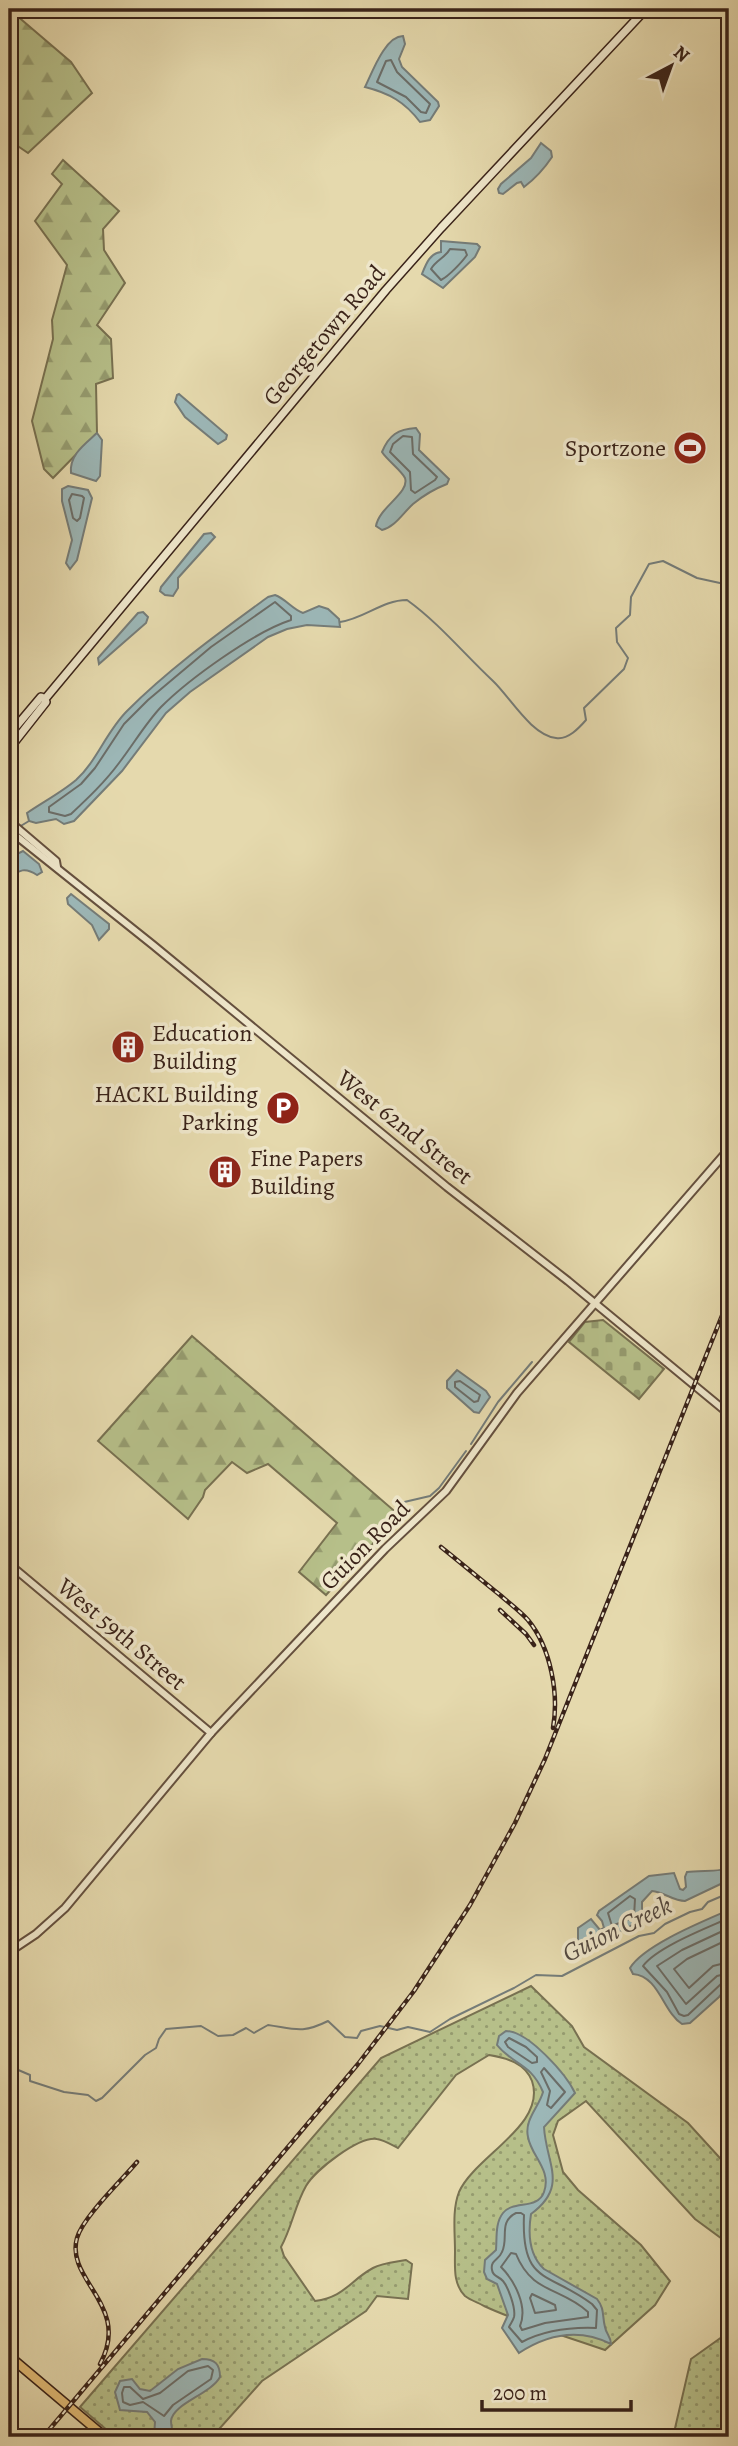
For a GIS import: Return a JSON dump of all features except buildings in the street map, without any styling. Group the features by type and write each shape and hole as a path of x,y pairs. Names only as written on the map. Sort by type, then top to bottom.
{"main road":[{"name":"Georgetown Road","path":"9,749 46,702 45,698 386,290 440,228 646,9"},
{"name":"Georgetown Road","path":"9,735 41,697 45,698"},
{"path":"9,2356 105,2437"}],"street":[{"name":"West 62nd Street","path":"9,821 56,861 57,867"},
{"name":"West 62nd Street","path":"9,830 729,1414"},
{"name":"Guion Road","path":"9,1952 41,1930 70,1903 211,1733 384,1549 446,1491 506,1407 729,1149"},
{"name":"West 59th Street","path":"9,1564 211,1733"}],"green space":[{"path":"9,9 71,62 92,93 28,153 9,140"},
{"path":"63,160 119,211 103,229 104,250 125,283 97,325 111,339 113,378 96,384 97,433 53,478 44,469 32,421 53,339 52,320 67,265 35,221 62,184 52,174"},
{"path":"603,1320 664,1369 639,1399 569,1342 585,1322"},
{"path":"192,1336 399,1515 326,1595 299,1572 337,1523 268,1464 247,1473 232,1462 205,1490 188,1519 98,1441"},
{"path":"531,1986 572,2026 584,2047 688,2123 729,2168 729,2244 695,2219 586,2101 558,2121 553,2135 563,2172 578,2190 641,2245 670,2281 655,2305 605,2350 514,2318 465,2296 458,2286 455,2269 455,2214 459,2192 479,2166 520,2126 534,2097 532,2081 525,2070 509,2060 489,2055 456,2075 398,2148 377,2139 369,2140 349,2148 318,2171 302,2193 281,2247 284,2256 315,2301 333,2296 377,2266 406,2260 412,2264 408,2299 377,2296 366,2311 262,2381 212,2437 115,2437 80,2407 381,2058"},
{"path":"729,2332 729,2428 725,2437 673,2437 691,2359"}],"water":[{"path":"403,36 405,44 399,59 402,67 438,102 439,106 430,120 420,122 396,99 365,87 385,48 396,38"},
{"path":"541,143 551,151 552,157 543,169 524,187 521,182 503,194 499,193 501,184 531,158"},
{"path":"441,241 477,244 480,247 475,257 443,288 422,274 431,257 441,252"},
{"path":"179,394 227,435 226,439 218,444 185,417 175,402"},
{"path":"416,428 420,434 419,450 449,479 447,484 421,498 395,523 382,530 376,526 378,519 403,489 405,478 382,452 395,434"},
{"path":"97,433 102,440 100,476 96,481 71,473 71,467 79,450"},
{"path":"68,486 88,490 92,498 77,560 70,569 66,563 72,540 62,501 62,489"},
{"path":"211,533 215,537 178,578 178,588 173,596 160,591 204,534"},
{"path":"275,595 303,613 319,606 328,609 339,619 340,627 307,625 268,637 190,692 166,713 122,771 74,821 64,824 56,819 36,823 29,821 27,813 76,780 120,719 143,695 213,638 268,597"},
{"path":"143,612 148,617 146,623 99,664 98,658 138,613"},
{"path":"23,851 39,864 42,872 37,875 23,870 9,877 9,858"},
{"path":"71,894 109,924 109,929 99,940 92,925 68,904 67,898"},
{"path":"457,1370 486,1391 490,1397 479,1413 474,1412 447,1388 447,1381"},
{"path":"729,1868 729,1880 685,1901 652,1891 642,1902 642,1920 592,1947 583,1948 578,1940 578,1928 591,1919 600,1930 604,1928 597,1915 599,1911 649,1876 674,1873 680,1889 683,1890 686,1887 687,1872"},
{"path":"729,1910 729,1985 690,2023 682,2024 649,1981 633,1974 630,1968 637,1959 661,1942"},
{"path":"506,2031 525,2038 535,2046 564,2075 575,2093 544,2127 553,2174 552,2184 543,2204 531,2214 531,2243 535,2257 544,2269 597,2299 611,2344 587,2336 564,2335 541,2341 519,2353 502,2328 508,2315 497,2284 487,2279 484,2272 485,2260 496,2250 498,2226 503,2213 507,2209 541,2198 546,2184 527,2131 543,2092 533,2075 497,2045 499,2036"},
{"path":"202,2359 216,2363 220,2377 209,2389 173,2415 173,2437 154,2437 155,2422 147,2412 120,2410 115,2392 120,2381 132,2379 140,2389 150,2391 178,2369"}],"waterway":[{"path":"340,622 389,603 407,600 452,639 530,723 547,735 560,738 573,733 586,720 584,708 624,669 628,658 617,642 616,628 630,615 631,597 649,564 663,561 697,578 729,585"},
{"path":"19,827 29,821"},
{"path":"471,1444 498,1402 532,1362"},
{"path":"400,1503 430,1496 466,1451"},
{"name":"Guion Creek","path":"9,2061 12,2061 16,2069 30,2075 30,2081 64,2092 88,2095 96,2101 156,2048 166,2029 201,2026 218,2036 233,2035 246,2028 254,2033 268,2025 305,2029 328,2021 345,2037 357,2038 361,2031 380,2026 397,2030 408,2027 430,2032 536,1975 562,1976 639,1936 654,1933 665,1924 702,1909 708,1902 729,1893"}],"railway":[{"path":"43,2437 358,2064 414,1991 470,1905 515,1823 545,1759 729,1298"},
{"path":"441,1547 518,1610 536,1631 548,1658 554,1686 553,1728"},
{"path":"500,1610 534,1645"},
{"path":"100,2364 108,2343 108,2325 104,2310 80,2268 76,2253 77,2238 95,2209 137,2162"}],"place":[{"name":"Sportzone","path":"690,448"},
{"name":"Education Building","path":"128,1047"},
{"name":"HACKL Building Parking","path":"283,1108"},
{"name":"Fine Papers Building","path":"225,1172"}]}
